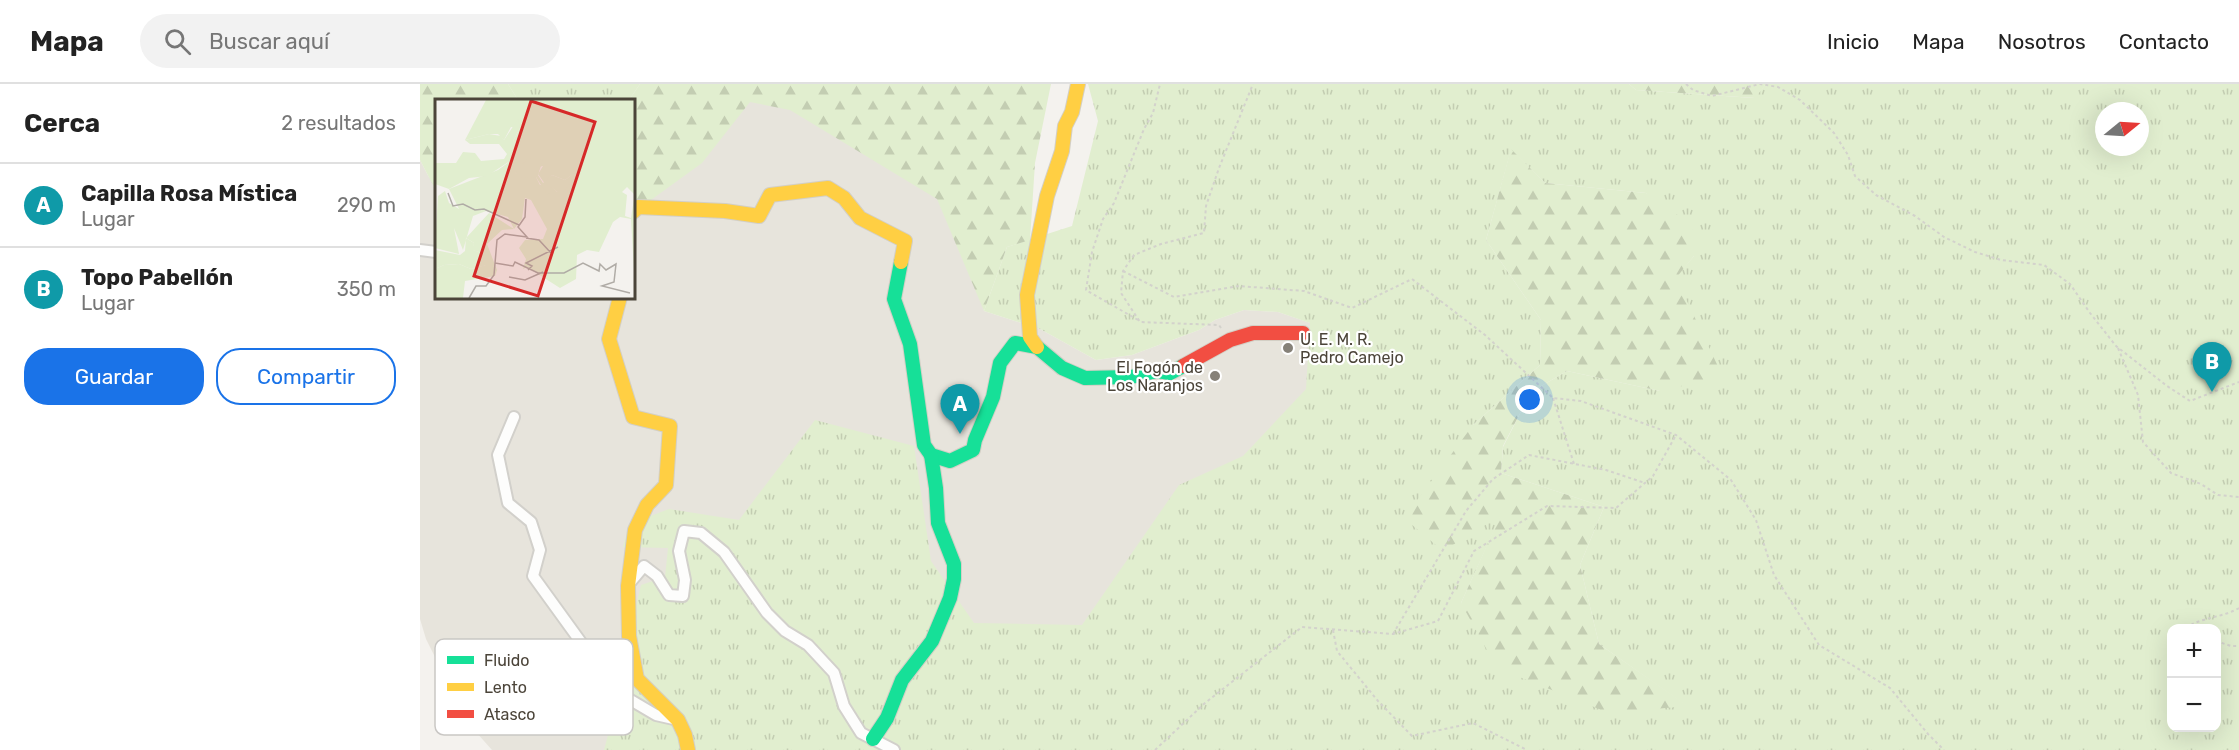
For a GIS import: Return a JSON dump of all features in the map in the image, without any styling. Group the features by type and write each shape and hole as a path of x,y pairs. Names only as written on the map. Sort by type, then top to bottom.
{"street":[{"path":"1078,84 1072,112 1065,126 1062,151 1047,196 1027,295 1030,337 1037,347 1062,368 1085,378 1131,377 1157,371 1170,373 1230,340 1253,333 1303,333"},
{"path":"634,211 638,207 725,211 759,216 770,195 828,188 844,198 860,219 905,241 894,299 910,344 924,445 931,455 938,523 954,564 954,579 950,597 932,641 902,680 887,718 873,739"},
{"path":"420,250 435,252"},
{"path":"620,298 609,339 633,417 670,426 666,485 647,505 635,530 628,586 630,639"},
{"path":"931,455 950,461 973,450 993,397 1000,363 1015,343 1037,347"},
{"path":"514,417 498,455 508,503 531,522 540,550 533,576 579,639"},
{"path":"628,586 644,566 657,576 669,595 683,596 685,580 679,551 684,531 702,533 724,552 767,613 785,631 808,645 834,673 844,706 861,733 894,750"},
{"path":"633,657 637,678 678,720 685,735 688,750"},
{"path":"633,701 656,715 678,720"}],"path":[{"path":"1160,84 1153,113 1143,129 1114,203 1103,219 1092,252 1086,290 1140,322 1219,325 1230,340"},
{"path":"1140,322 1121,293 1123,271 1134,255 1161,244 1204,233 1206,206 1253,84"},
{"path":"1686,84 1693,90 1712,96 1760,84 1778,87 1800,100 1834,133 1848,155 1855,176 1876,195 1915,216 1944,237 1976,252 2001,260 2043,265 2070,284 2125,361 2138,395 2143,442 2171,473 2202,484 2218,495 2239,498"},
{"path":"1123,271 1174,297 1239,286 1304,291 1352,308 1412,279 1485,335 1553,398 1574,464"},
{"path":"2116,346 2190,401 2239,382"},
{"path":"1553,398 1581,401 1676,435 1731,480 1756,519 1774,575 1819,645 1890,688 1944,750"},
{"path":"1155,750 1205,703 1302,627 1393,634 1438,621 1474,551 1547,506 1616,508 1653,476 1676,435"},
{"path":"1393,634 1466,511 1493,479 1529,455 1606,470 1645,483"},
{"path":"2193,624 2222,616 2239,608"},
{"path":"1333,630 1338,651 1378,701 1412,736 1473,723 1527,750"},
{"path":"2221,642 2231,646 2239,645"}],"shaded area":[{"path":"812,84 953,169 984,311 1040,329 1096,360 1132,355 1244,310 1278,312 1337,332 1527,750 492,750 479,735 633,735 633,639 435,639 435,657 426,639 420,619 420,160 435,189 435,298 634,298 634,160 695,97"}],"green space":[{"path":"420,84 508,84 517,99 435,99 435,189 420,160"},
{"path":"508,84 640,84 630,99 517,99"},
{"path":"640,84 1051,84 1035,163 1030,240 1007,247 984,311 937,199 790,110 750,102 702,163 634,212 634,99 630,99"},
{"path":"1088,84 1629,84 1636,90 1754,98 1766,84 2239,84 2239,750 604,750 608,735 633,735 633,639 628,639 641,585 665,577 668,548 623,547 629,524 669,509 739,520 815,420 914,446 931,561 974,623 1082,625 1179,485 1243,456 1306,389 1310,323 1278,312 1244,310 1132,355 1096,360 1040,329 984,311 1007,247 1072,226 1098,121","holes":["1511,150 1545,183 1646,193 1694,256 1675,278 1660,391 1567,371 1531,392 1503,447 1501,473 1604,507 1580,565 1599,644 1687,706 1461,603 1501,515 1473,425 1540,365 1541,320 1486,240"]},
{"path":"1629,84 1766,84 1755,98 1636,90"},
{"path":"1511,149 1545,183 1646,193 1692,225 1694,256 1676,278 1723,377 1660,391 1567,371 1531,392 1503,446 1501,473 1604,507 1580,565 1599,644 1688,706 1609,713 1497,668 1461,603 1500,516 1443,551 1404,518 1473,425 1540,365 1541,320 1486,240"}],"traffic: fast":[{"path":"901,262 894,299 910,344 924,445 931,455 950,461 973,450 993,397 1000,363 1015,343 1037,347 1062,368 1085,378 1131,377 1157,371 1170,373 1183,366"},
{"path":"873,739 887,718 902,680 932,641 950,598 954,579 954,564 938,523 931,455"}],"traffic: slow":[{"path":"1037,347 1030,337 1027,295 1047,196 1062,151 1065,126 1072,112 1078,84"},
{"path":"634,211 638,207 725,211 759,216 770,195 828,188 844,198 860,218 905,241 901,262"},
{"path":"620,298 609,339 633,417 670,426 666,485 647,505 635,530 628,586 630,639"},
{"path":"633,658 637,679 678,720 685,735 688,750"}],"traffic: jam":[{"path":"1183,366 1230,340 1253,333 1303,333"}],"place":[{"name":"U. E. M. R. Pedro Camejo","path":"1288,348"},
{"name":"El Fogón de Los Naranjos","path":"1215,376"},
{"name":"Topo Pabellón","path":"2212,392"},
{"name":"Capilla Rosa Mística","path":"960,434"}]}
